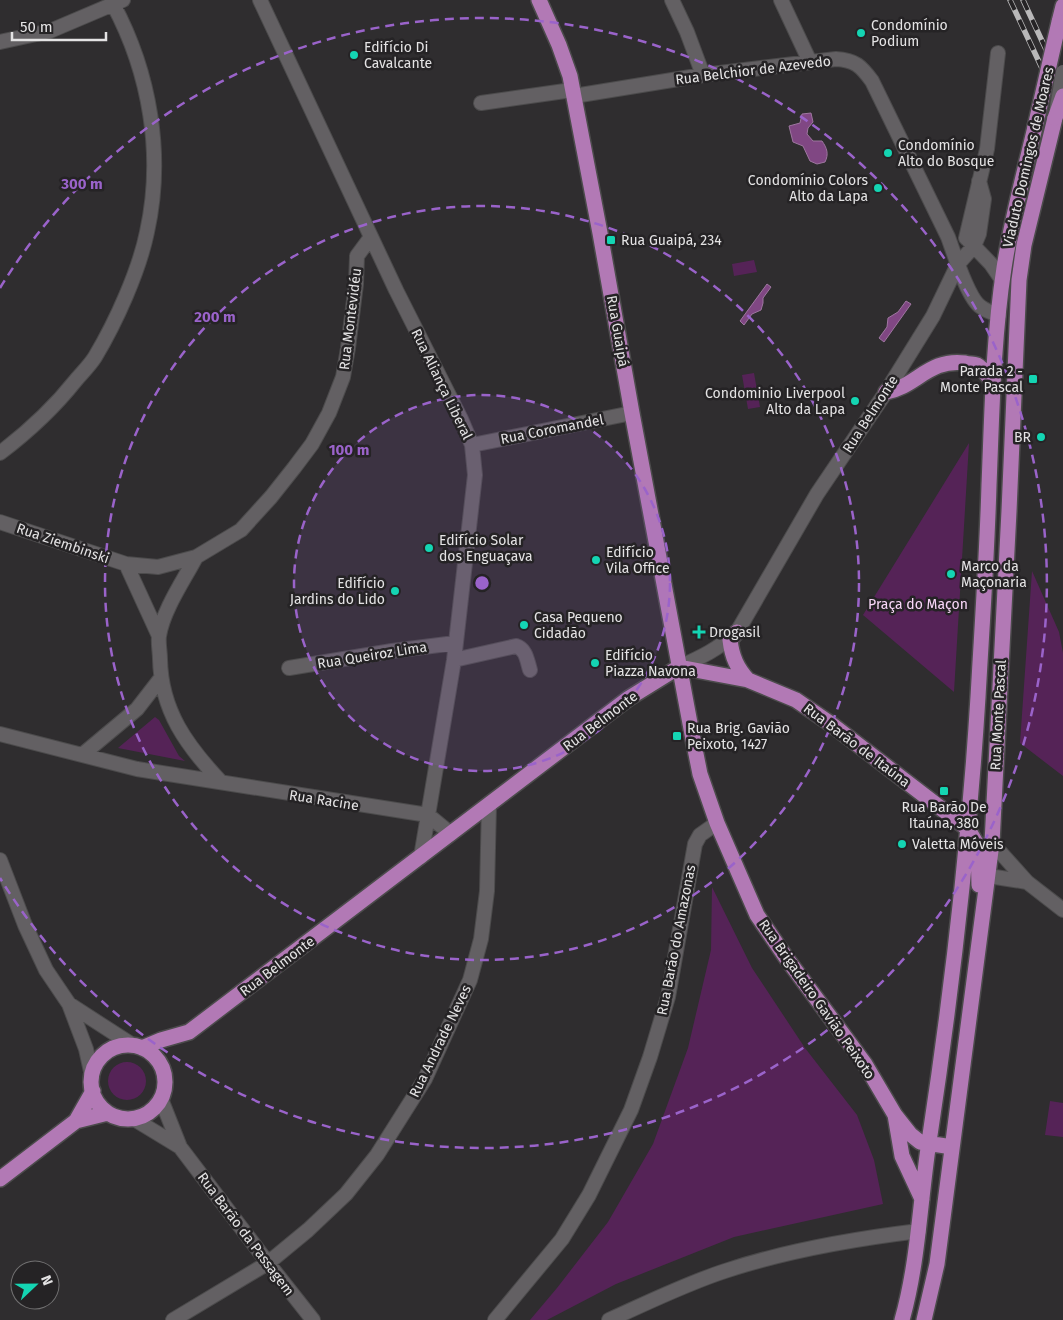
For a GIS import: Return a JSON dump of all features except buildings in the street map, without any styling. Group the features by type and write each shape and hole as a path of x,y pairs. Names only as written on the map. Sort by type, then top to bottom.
{"main road":[{"name":"Rua Guaipá","path":"539,0 560,45 573,93 610,285 679,667"},
{"name":"Viaduto Domingos de Moares","path":"1002,280 1015,208 1063,6"},
{"path":"1055,118 1063,96"},
{"name":"Viaduto Domingos de Moares","path":"1019,280 1024,245 1055,118"},
{"name":"Rua Monte Pascal","path":"928,1144 943,1051 968,829 982,635 993,382 1002,280"},
{"name":"Rua Monte Pascal","path":"952,1147 992,843 1019,280"},
{"path":"886,392 895,390 924,372 949,362 977,365 993,382"},
{"path":"736,632 730,640 731,652 734,662 748,680"},
{"name":"Rua Barão de Itaúna","path":"679,667 748,680 796,700 831,724 968,829"},
{"name":"Rua Belmonte","path":"138,1047 189,1032 629,698 679,667"},
{"name":"Rua Brigadeiro Gavião Peixoto","path":"679,667 700,774 716,823 757,914 786,959 865,1064 895,1115 910,1134 920,1142 928,1144"},
{"path":"968,829 975,839 979,854 979,942"},
{"path":"125,1046 138,1047 156,1058 164,1074 165,1082 161,1099 150,1112 134,1119 123,1119 108,1113 98,1104 93,1091 92,1076 98,1062 109,1051 125,1046"},
{"path":"0,1179 76,1121 93,1091"},
{"path":"76,1121 108,1113"},
{"path":"895,1115 902,1156 922,1200"},
{"path":"902,1320 909,1293 928,1144 952,1147 937,1264 924,1320"}],"street":[{"name":"Rua Aliança Liberal","path":"260,0 371,237 461,418 472,445 475,475 454,660 421,857"},
{"path":"672,0 704,75"},
{"path":"781,0 810,62"},
{"path":"0,42 50,31 118,2 144,82 151,115 153,177 147,232 138,262 118,312 94,358 60,401 29,432 0,454"},
{"path":"970,242 979,234 984,199 979,181 987,149 998,53"},
{"name":"Rua Belchior de Azevedo","path":"481,103 810,62 836,59 849,60 862,68 872,81 948,237 976,303 982,308 999,315"},
{"name":"Viaduto Domingos de Moares","path":"1055,118 1063,72"},
{"name":"Rua Montevidéu","path":"196,557 240,530 271,497 312,444 329,412 343,377 356,284 357,256 371,237"},
{"path":"948,237 970,242 991,264 1002,280"},
{"name":"Rua Belmonte","path":"679,667 706,656 722,646 736,632 817,494 886,392 932,316 970,242"},
{"name":"Rua Coromandel","path":"472,445 632,413"},
{"name":"Rua Ziembinski","path":"0,522 126,564 158,567 196,557"},
{"path":"196,557 172,602 159,636 160,678 168,704 186,741 199,759 221,782"},
{"path":"126,564 159,636"},
{"name":"Rua Queiroz Lima","path":"289,668 455,643"},
{"path":"454,660 516,646 524,651 530,670"},
{"path":"0,734 82,755 137,709 160,678"},
{"path":"0,724 18,738"},
{"name":"Rua Racine","path":"82,755 137,769 428,815"},
{"name":"Rua Andrade Neves","path":"174,1320 268,1263 308,1230 346,1194 377,1155 429,1070 470,980 480,940 488,892 489,805"},
{"path":"428,815 451,834"},
{"name":"Rua Barão do Amazonas","path":"495,1320 562,1239 589,1195 631,1110 650,1057 668,997 695,844 700,835 716,823"},
{"path":"992,843 1027,882 1063,910"},
{"path":"0,860 25,925 43,962 69,1004 86,1049 92,1076"},
{"path":"989,876 1027,882"},
{"path":"69,1004 138,1047"},
{"name":"Rua Barão da Passagem","path":"161,1099 180,1147 313,1320"},
{"name":"Rua Barão da Passagem","path":"134,1119 180,1147"},
{"path":"609,1320 724,1271 755,1262 823,1244 918,1231"}],"green space":[{"path":"754,260 757,272 734,276 732,264"},
{"path":"754,373 760,407 748,409 742,375"},
{"name":"Praça do Maçon","path":"969,443 954,692 863,615"},
{"path":"1032,571 1059,632 1063,653 1063,776 1020,743"},
{"path":"155,717 159,720 179,756 185,761 118,748"},
{"path":"712,887 752,968 805,1048 857,1115 874,1160 883,1204 734,1237 616,1284 547,1320 530,1320 608,1222 653,1144 688,1048 711,950"},
{"path":"127,1062 141,1067 146,1081 141,1095 127,1100 113,1095 108,1081 113,1067"},
{"path":"1050,1101 1063,1103 1063,1137 1045,1135"}],"shaded area":[{"path":"811,113 813,122 808,128 807,134 813,141 822,141 827,151 825,162 817,164 810,161 803,146 793,142 789,126 800,123 802,114"},
{"path":"767,284 771,287 763,298 761,310 752,314 744,325 740,321"},
{"path":"906,301 911,304 884,342 879,338 887,327 888,318 898,312"}],"railway":[{"path":"1010,0 1063,113"},
{"path":"1023,0 1063,86"}],"place":[{"name":"Condomínio Podium","path":"861,33"},
{"name":"Edifício Di Cavalcante","path":"354,55"},
{"name":"Condomínio Alto do Bosque","path":"888,153"},
{"name":"Condomínio Colors Alto da Lapa","path":"878,188"},
{"name":"Rua Guaipá, 234","path":"611,240"},
{"name":"Parada 2 - Monte Pascal","path":"1033,379"},
{"name":"Condominio Liverpool Alto da Lapa","path":"855,401"},
{"name":"BR","path":"1041,437"},
{"name":"Edifício Solar dos Enguaçava","path":"429,548"},
{"name":"Edifício Vila Office","path":"596,560"},
{"name":"Marco da Maçonaria","path":"951,574"},
{"name":"Edifício Jardins do Lido","path":"395,591"},
{"name":"Casa Pequeno Cidadão","path":"524,625"},
{"name":"Drogasil","path":"699,632"},
{"name":"Edifício Piazza Navona","path":"595,663"},
{"name":"Rua Brig. Gavião Peixoto, 1427","path":"677,736"},
{"name":"Rua Barão De Itaúna, 380","path":"944,791"},
{"name":"Valetta Móveis","path":"902,844"}]}
